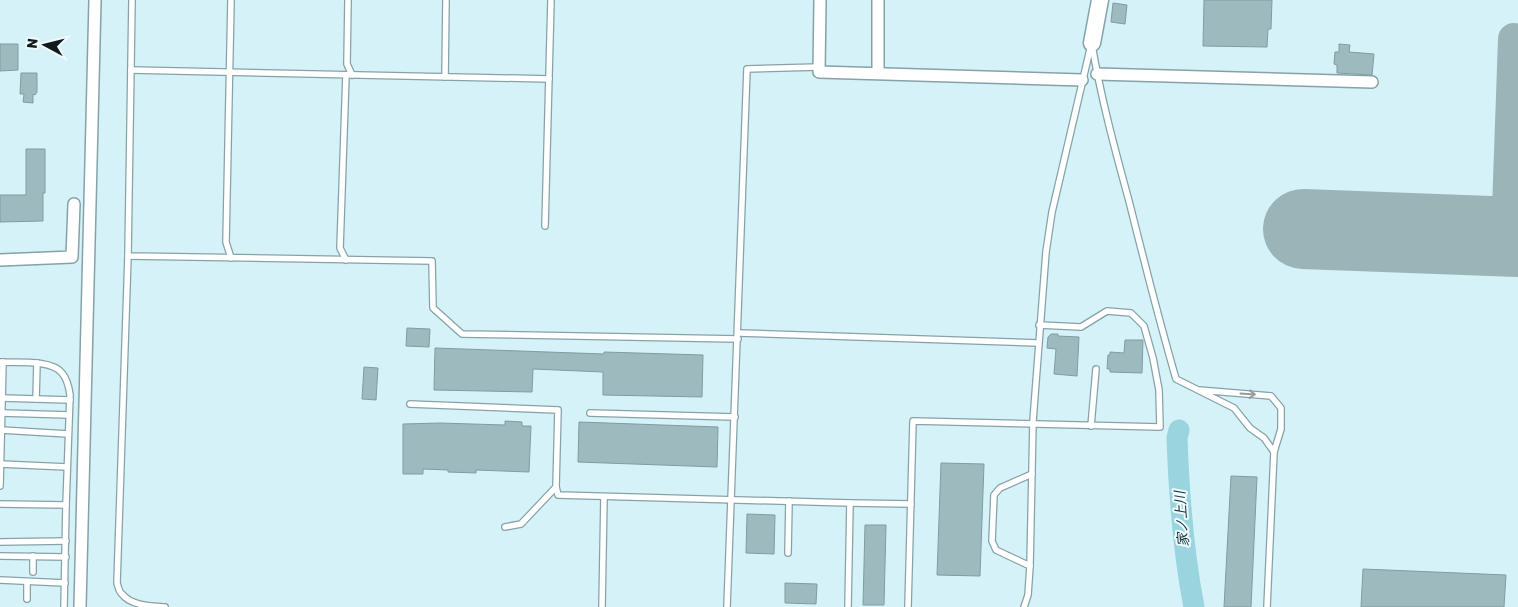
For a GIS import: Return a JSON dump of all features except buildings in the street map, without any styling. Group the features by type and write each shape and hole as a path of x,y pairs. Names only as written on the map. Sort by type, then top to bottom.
{"street":[{"path":"80,607 95,0"},
{"path":"820,0 819,72 1082,80"},
{"path":"878,0 878,73"},
{"path":"1092,43 1100,0"},
{"path":"1097,74 1372,82"},
{"path":"0,260 72,257 74,204"}],"lane":[{"path":"132,0 128,256 117,583 121,594 129,600 146,606 165,607"},
{"path":"231,258 226,242 232,0"},
{"path":"346,260 340,248 349,75 347,64 348,0"},
{"path":"445,76 446,0"},
{"path":"545,226 551,0"},
{"path":"1092,43 1097,74 1176,378 1234,408 1250,428 1264,438 1274,452"},
{"path":"1024,607 1028,595 1030,566 1033,424 1046,252 1052,212 1092,43"},
{"path":"728,607 747,69 819,67"},
{"path":"131,70 549,79"},
{"path":"128,256 432,261 433,308 462,334 738,336 1038,343"},
{"path":"908,607 914,421 1160,427 1159,390 1153,358 1144,326 1131,313 1107,311 1081,327 1039,325"},
{"path":"0,486 2,362 36,363 51,366 62,372 68,384 70,400 64,607"},
{"path":"36,363 36,399"},
{"path":"1090,426 1096,369"},
{"path":"1199,390 1271,396 1280,408 1281,429 1274,452 1267,607"},
{"path":"2,398 70,400"},
{"path":"410,404 558,410 556,487 558,495 604,498 911,504"},
{"path":"2,413 69,415"},
{"path":"590,413 735,417"},
{"path":"1,430 68,434"},
{"path":"0,464 67,466"},
{"path":"1030,566 996,550 992,541 994,495 1000,488 1032,474"},
{"path":"505,527 521,524 556,487"},
{"path":"602,607 604,498"},
{"path":"788,553 789,502"},
{"path":"848,607 850,503"},
{"path":"0,504 66,505"},
{"path":"0,542 66,542"},
{"path":"0,556 66,557"},
{"path":"33,556 33,572"},
{"path":"0,580 65,583"},
{"path":"27,582 27,600"}],"waterway":[{"name":"家ノ上川","path":"1179,430 1177,438 1182,523 1194,607"}],"taxiway":[{"path":"1507,237 1514,39"}],"runway":[{"path":"1303,229 1518,237"}]}
